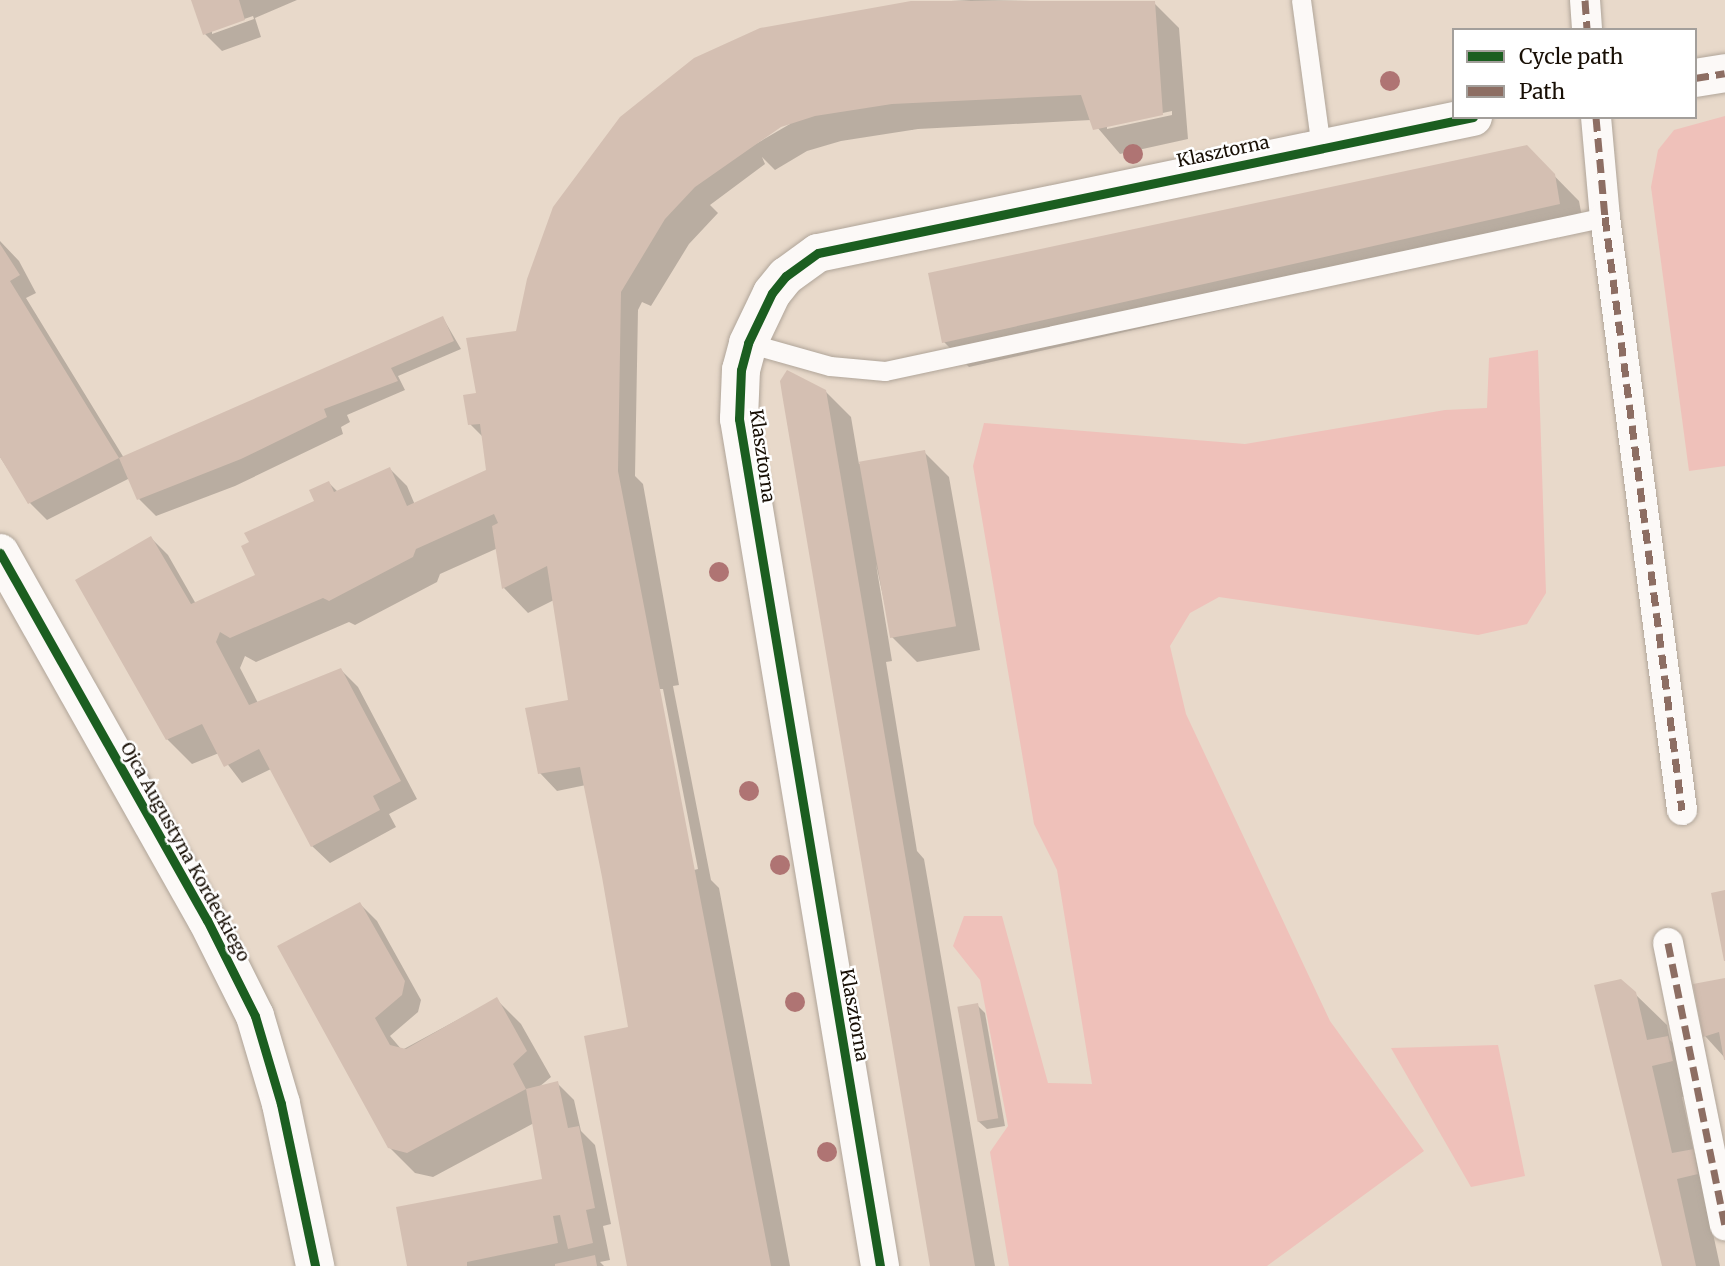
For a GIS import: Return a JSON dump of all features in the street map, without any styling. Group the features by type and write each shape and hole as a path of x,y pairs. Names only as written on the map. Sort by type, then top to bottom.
{"street":[{"path":"1585,0 1587,28"},
{"path":"1697,78 1725,74"},
{"name":"Klasztorna","path":"880,1266 742,441 738,394 748,343 772,293 786,276 818,253 1463,119"},
{"path":"1596,119 1605,217 1682,810"},
{"name":"Ojca Augustyna Kordeckiego","path":"0,553 207,920 255,1016 282,1104 315,1266"},
{"path":"1668,943 1719,1153 1725,1225"}],"lane":[{"path":"1301,0 1321,147"},
{"path":"748,343 830,366 885,371 1605,217"}],"shaded area":[{"path":"1725,116 1725,466 1689,471 1651,187 1658,150 1674,130"},
{"path":"1538,350 1546,593 1527,624 1478,635 1219,597 1190,613 1170,646 1186,714 1330,1021 1424,1151 1267,1266 1009,1266 990,1152 1008,1126 980,980 953,946 964,916 1002,916 1048,1083 1092,1084 1057,870 1034,824 973,466 984,423 1245,444 1445,410 1487,408 1489,358"},
{"path":"1498,1045 1525,1176 1471,1187 1391,1048"}],"building":[{"path":"191,0 239,0 245,20 203,35"},
{"path":"911,1 1155,1 1163,115 1093,130 1081,95 892,104 815,116 781,127 695,187 665,219 621,292 618,471 771,1266 627,1266 584,1036 628,1027 602,877 580,767 538,774 525,708 568,700 547,566 502,589 492,526 498,523 494,514 416,549 413,557 329,601 323,598 230,638 220,632 216,642 249,705 341,668 401,781 373,796 380,810 311,847 259,749 224,767 202,724 166,740 75,580 151,536 191,604 255,575 241,546 249,542 244,533 314,501 309,490 329,481 334,492 390,467 407,506 486,470 480,424 468,425 463,395 476,393 466,338 516,331 527,279 553,207 620,117 694,58 760,28"},
{"path":"1527,145 1555,174 1560,204 942,343 928,273"},
{"path":"0,244 20,275 10,281 119,458 28,504 0,457"},
{"path":"443,316 454,341 391,368 398,381 324,409 327,417 241,459 137,500 119,458"},
{"path":"787,370 826,390 975,1266 930,1266 782,394 780,381"},
{"path":"925,450 956,626 890,638 859,462"},
{"path":"1725,890 1725,961 1724,961 1711,893"},
{"path":"360,902 405,981 402,995 375,1018 390,1045 406,1049 497,997 527,1051 513,1064 526,1089 407,1153 388,1148 277,946"},
{"path":"1725,978 1724,1060 1719,1032 1703,1037 1693,984"},
{"path":"1621,979 1636,992 1647,1040 1668,1036 1673,1061 1652,1066 1672,1153 1694,1149 1698,1174 1677,1179 1696,1266 1662,1266 1594,985"},
{"path":"978,1003 998,1118 978,1122 957,1007"},
{"path":"558,1081 568,1128 579,1126 595,1208 586,1210 593,1243 568,1249 560,1215 553,1216 558,1243 467,1262 467,1266 407,1266 396,1207 542,1179 526,1089"},
{"path":"595,1255 597,1266 555,1266 555,1264"}],"marked path":[{"path":"1585,0 1587,28"},
{"path":"1697,78 1725,73"},
{"path":"1596,119 1605,217 1682,810"},
{"path":"1668,943 1725,1225"}],"cycle path":[{"path":"880,1266 739,419 741,370 748,343 772,293 786,276 818,253 1463,119"},
{"path":"0,553 207,920 255,1016 281,1104 315,1266"}]}
